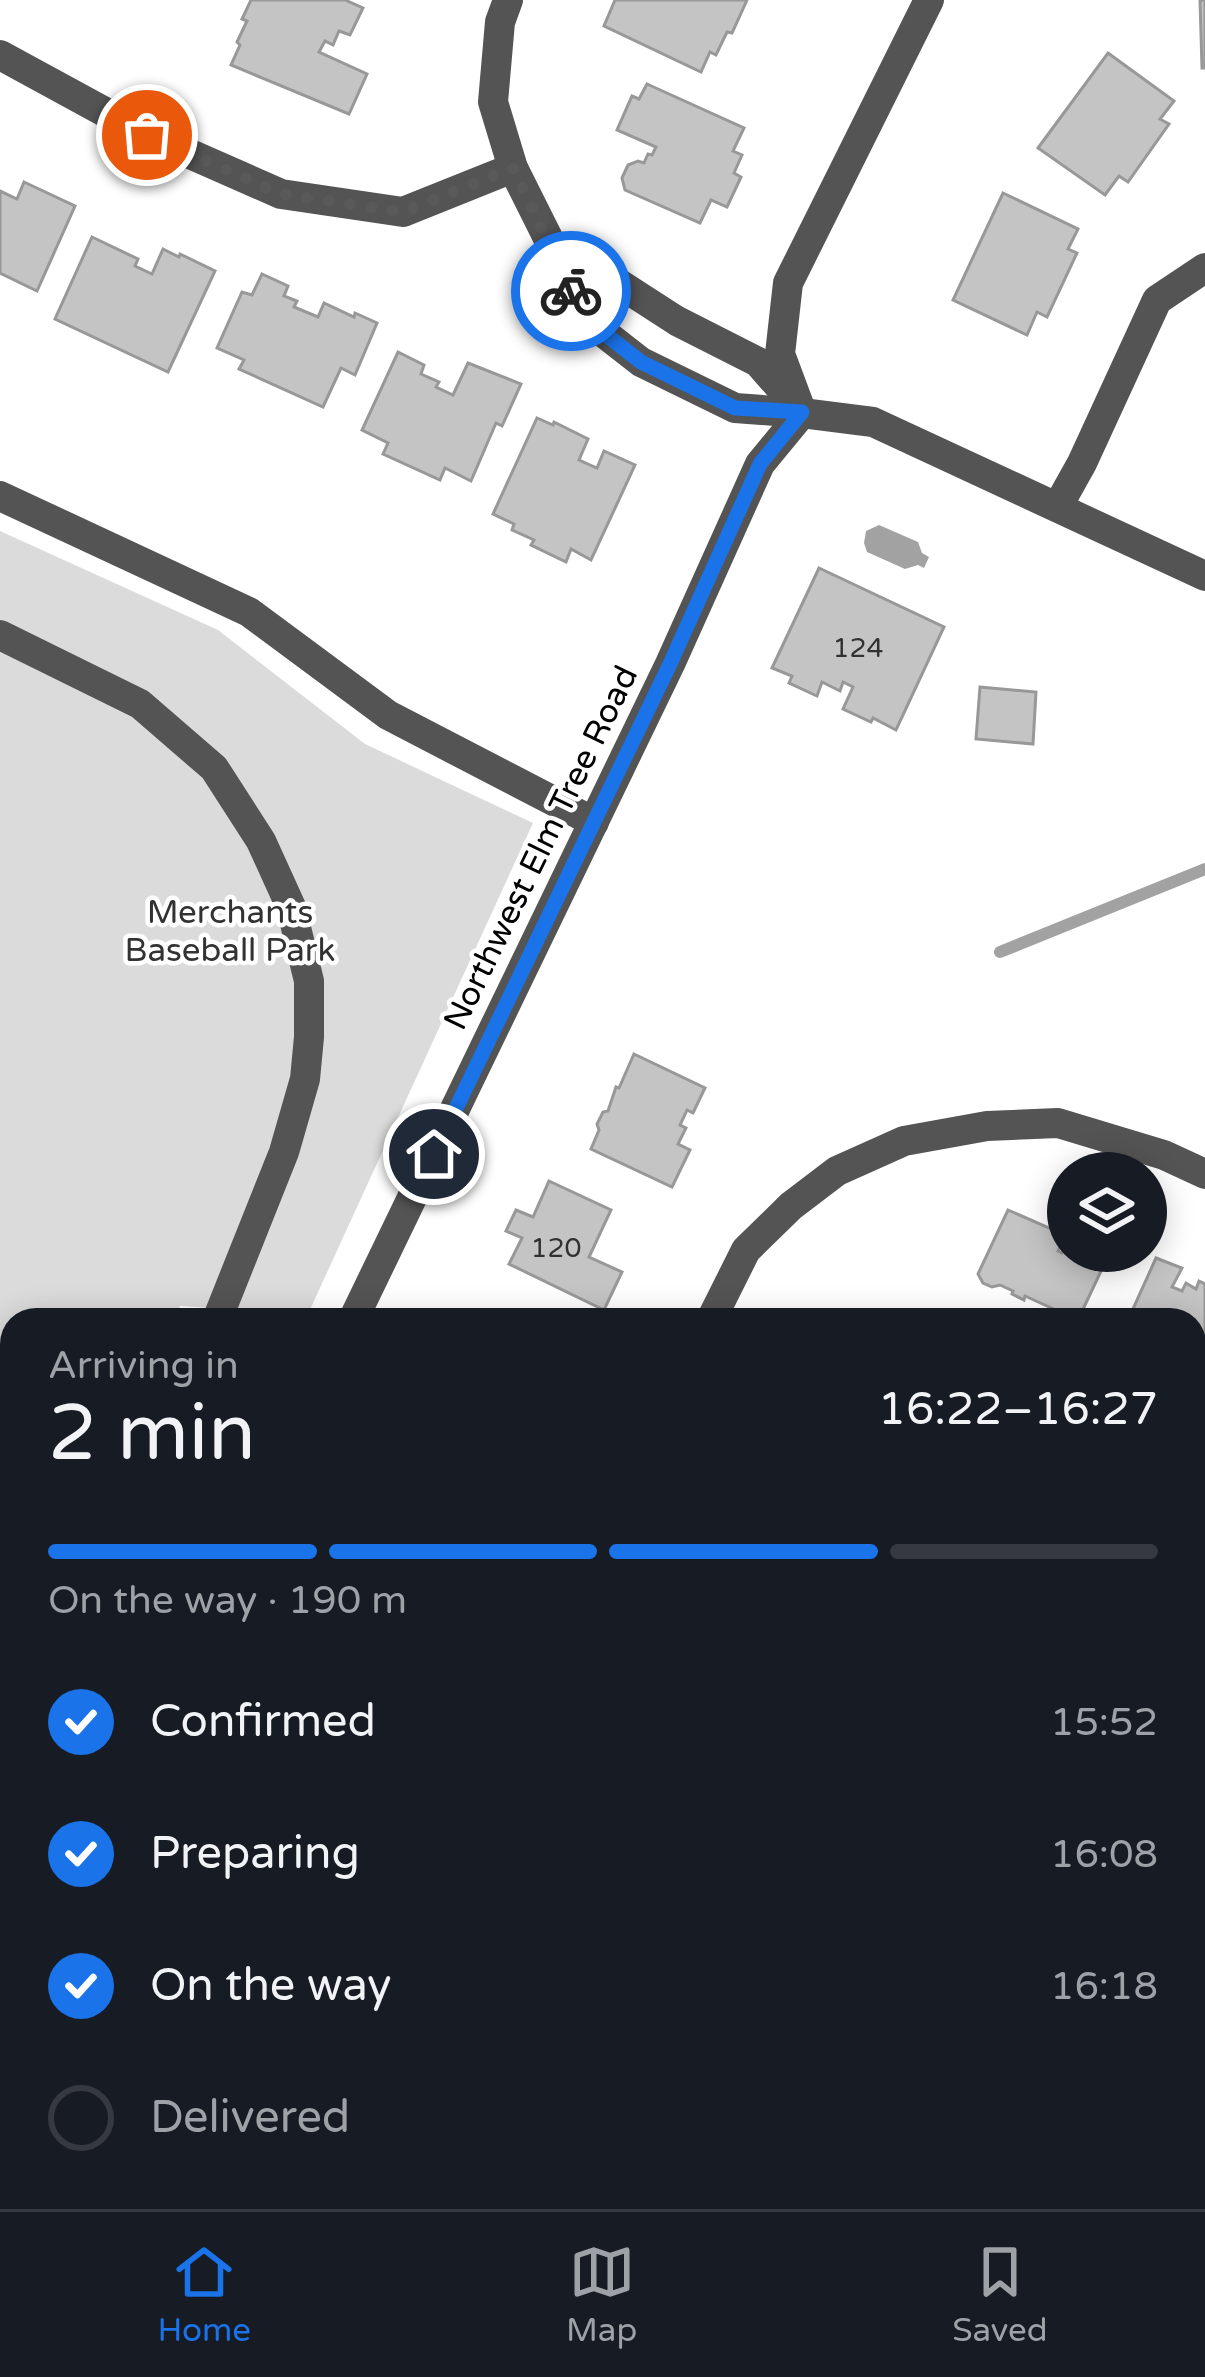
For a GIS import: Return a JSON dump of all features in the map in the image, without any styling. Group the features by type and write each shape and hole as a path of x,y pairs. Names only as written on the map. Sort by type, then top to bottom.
{"street":[{"path":"508,0 500,22 493,102 513,168 582,316 641,362 735,408 873,422 1205,576"},
{"path":"802,412 780,354 788,283 929,0"},
{"path":"0,55 147,135 281,194 403,212 513,168"},
{"path":"553,248 758,362 802,412"},
{"path":"1058,506 1157,300 1205,268"},
{"name":"Northwest Elm Tree Road","path":"359,1308 670,664 760,464 802,412"},
{"path":"0,496 249,612 388,715 594,821"},
{"path":"0,635 140,704 214,768 261,841 291,907 308,981 305,1079 284,1152 222,1308"},
{"path":"717,1308 746,1250 791,1206 837,1171 904,1141 987,1126 1058,1123 1164,1155 1205,1174"}],"green space":[{"name":"Merchants Baseball Park","path":"0,531 218,630 365,744 533,823 311,1308 0,1308"}],"shaded area":[{"path":"879,525 918,542 929,557 924,568 905,569 867,552 866,531"}],"building":[{"path":"251,0 345,0 363,8 350,35 339,31 333,45 325,41 319,52 367,74 349,114 231,65"},
{"path":"615,0 747,0 732,33 727,32 716,55 710,52 701,72 604,26"},
{"path":"1200,0 1205,0 1205,68 1202,68"},
{"path":"1108,53 1174,101 1160,119 1169,124 1128,182 1119,176 1105,195 1038,148"},
{"path":"647,84 744,128 733,151 742,155 734,173 741,177 727,207 711,200 700,223 625,190 622,178 628,165 644,163 656,147 617,130 632,96 639,99"},
{"path":"24,182 75,206 37,291 0,273 0,191 17,199"},
{"path":"1003,193 1078,229 1068,249 1077,253 1047,317 1037,312 1027,335 953,300"},
{"path":"92,237 138,259 135,266 152,274 163,249 215,271 168,372 55,319"},
{"path":"262,274 288,286 284,296 297,301 294,307 318,317 324,303 377,323 355,375 341,368 323,407 239,369 244,360 217,348 242,292 252,295"},
{"path":"398,352 424,365 421,374 453,395 468,363 521,384 502,426 496,423 471,481 445,468 440,480 383,454 388,443 362,430"},
{"path":"537,418 588,439 579,460 597,468 604,451 635,465 591,560 571,549 566,562 531,545 534,540 493,514"},
{"path":"819,568 944,627 896,730 843,709 853,687 843,682 840,691 822,682 817,696 789,683 792,676 772,668"},
{"path":"980,687 1036,692 1033,744 976,739"},
{"path":"634,1054 705,1088 693,1113 687,1110 680,1125 686,1128 678,1144 690,1150 672,1187 591,1149 597,1124 608,1111"},
{"path":"549,1181 611,1210 589,1257 622,1272 605,1308 509,1264 522,1238 506,1231 516,1210 533,1217"},
{"path":"1008,1210 1047,1227 1047,1272 1101,1272 1084,1308 1052,1308 1025,1296 1024,1300 1000,1285 983,1283 978,1274"},
{"path":"1167,1262 1182,1268 1172,1287 1182,1291 1186,1283 1196,1289 1199,1281 1205,1284 1205,1308 1133,1308 1150,1272 1167,1272"}],"waterway":[{"path":"1000,952 1205,869"}],"way so far":[{"path":"147,135 281,194 403,212 513,168 571,291"}],"route":[{"path":"434,1154 670,664 760,464 802,412 735,408 641,362 582,316 571,291"}]}
